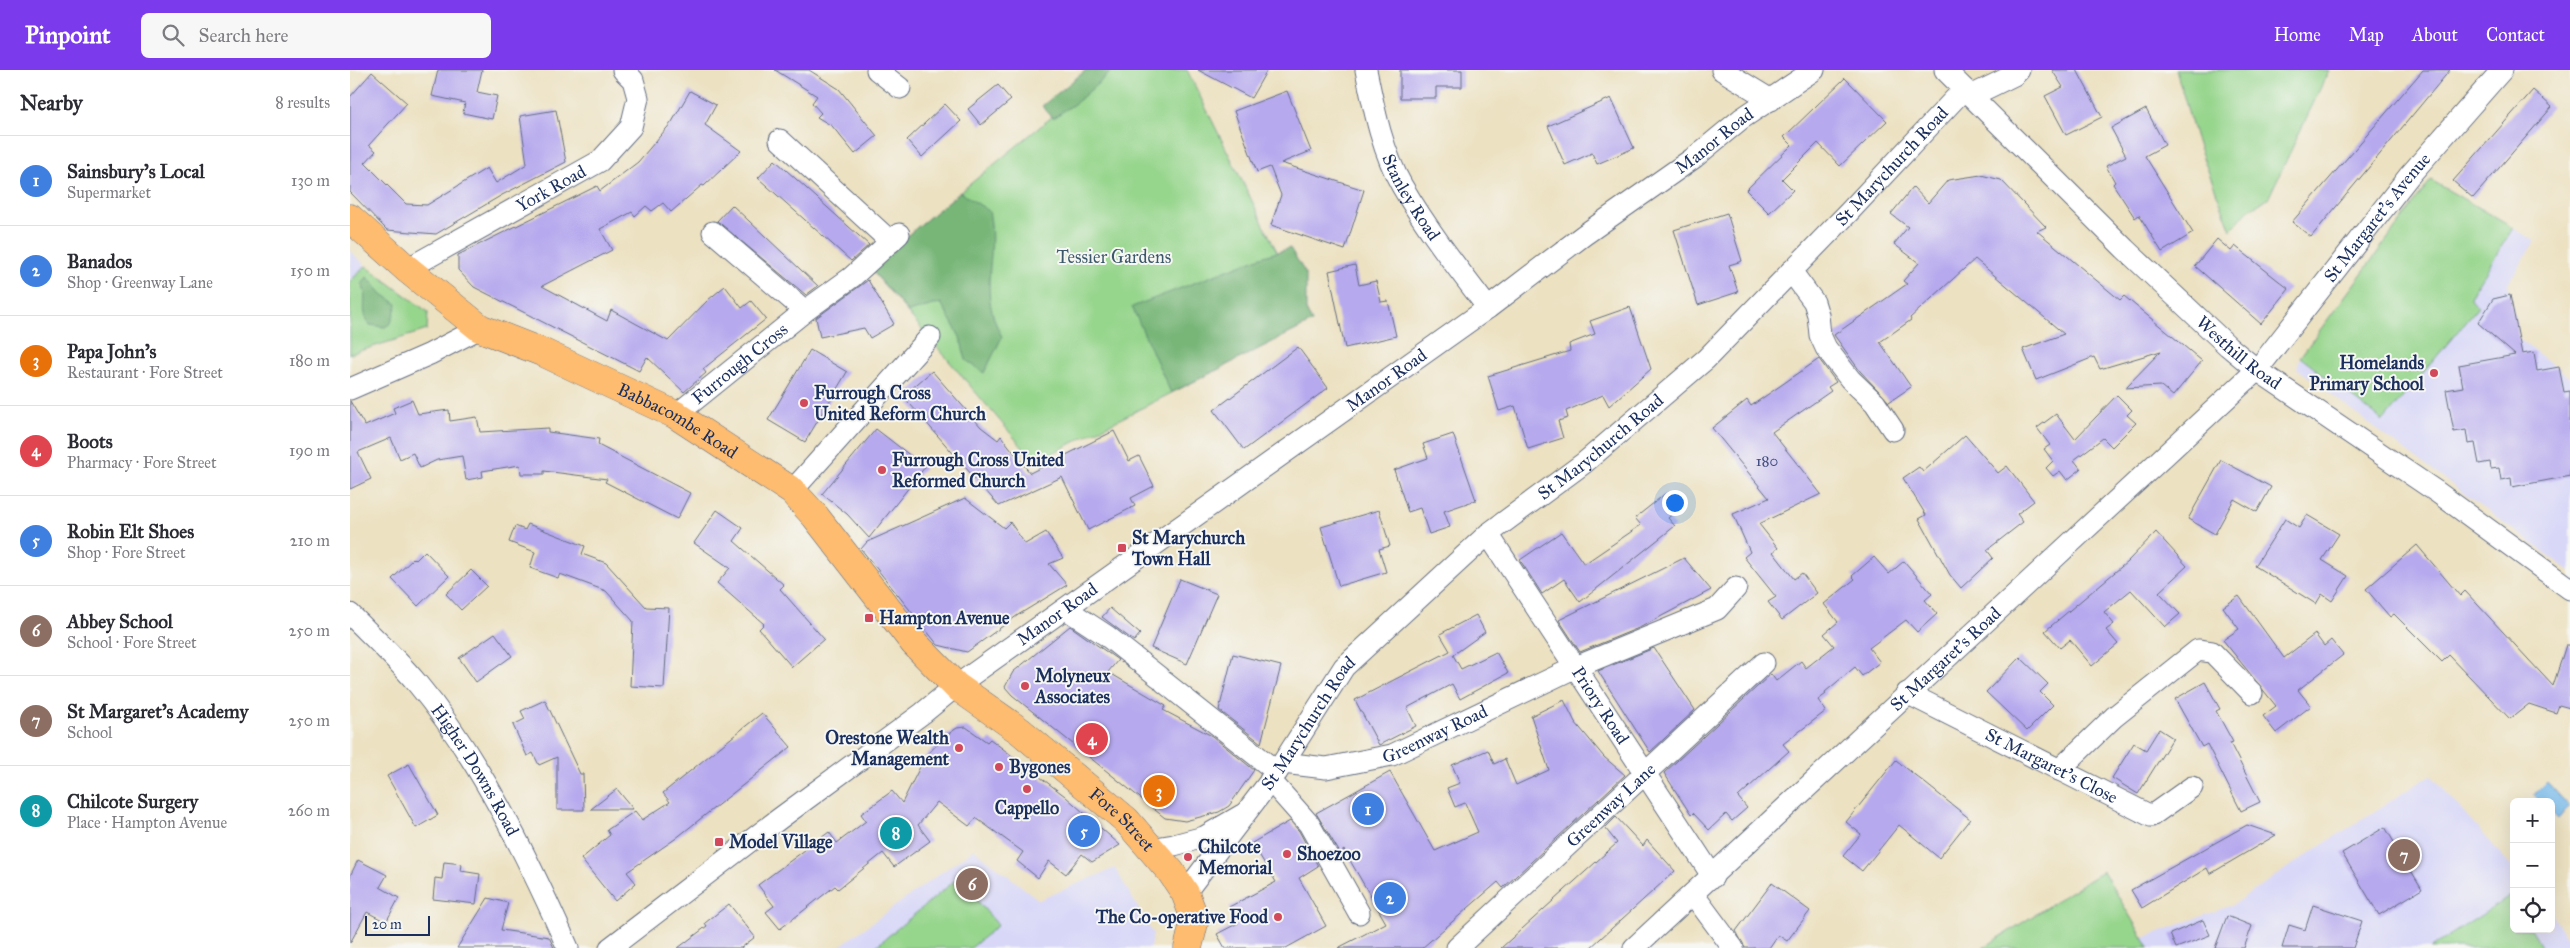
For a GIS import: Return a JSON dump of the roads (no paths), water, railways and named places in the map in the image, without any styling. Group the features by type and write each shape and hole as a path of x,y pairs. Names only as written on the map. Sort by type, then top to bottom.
{"main road":[{"name":"Babbacombe Road","path":"350,218 406,269 480,328 544,353 676,415 792,491 816,516 914,643 956,686"},
{"name":"Fore Street","path":"956,686 1020,731 1126,820 1149,849 1171,872 1185,893 1195,919 1188,948"}],"street":[{"name":"York Road","path":"406,269 600,161 632,127 638,98 633,80 623,70"},
{"path":"877,70 900,88"},
{"name":"Stanley Road","path":"1366,70 1380,131 1402,185 1445,253 1488,308"},
{"path":"1722,70 1771,100"},
{"name":"Manor Road","path":"956,686 1488,308 1584,235 1695,156 1741,119 1814,70"},
{"name":"Westhill Road","path":"1945,70 2125,250 2228,346 2257,370 2437,492 2570,589"},
{"path":"1967,93 2014,75 2019,70"},
{"name":"St Margaret's Avenue","path":"2257,370 2409,176 2502,70"},
{"name":"St Marychurch Road","path":"1185,893 1277,771 1344,667 1488,534 1584,463 1706,359 1967,93"},
{"name":"Furrough Cross","path":"676,415 804,311 852,277 895,238 780,140"},
{"name":"Furrough Cross","path":"713,232 804,311"},
{"path":"1791,271 1814,302 1818,315 1820,335 1826,348 1850,379 1875,403 1893,430"},
{"path":"350,389 430,354 480,328"},
{"path":"792,491 930,337"},
{"name":"St Margaret's Road","path":"1634,948 2257,370"},
{"name":"Priory Road","path":"1488,534 1713,876"},
{"name":"Greenway Road","path":"1277,771 1326,768 1392,755 1576,667 1718,609 1736,588"},
{"path":"1066,609 1107,636 1277,771 1309,824 1336,888 1359,913"},
{"name":"Higher Downs Road","path":"350,614 416,681 455,734 512,829 568,948"},
{"path":"2059,770 2114,717 2198,650 2212,652 2252,693"},
{"name":"Greenway Lane","path":"1457,948 1647,774 1764,663"},
{"path":"610,948 771,824 923,713 956,686"},
{"name":"St Margaret's Close","path":"1907,693 2151,816 2192,787"},
{"name":"St Marychurch Road","path":"1149,849 1174,846 1204,837 1248,811"},
{"path":"1693,894 1733,948"}],"water":[{"path":"2547,782 2570,807 2558,819 2555,816 2555,798 2537,798 2534,795"}],"place":[{"name":"Homelands Primary School","path":"2434,373"},
{"name":"Furrough Cross United Reform Church","path":"804,403"},
{"name":"Furrough Cross United Reformed Church","path":"882,470"},
{"name":"St Marychurch Town Hall","path":"1122,548"},
{"name":"Hampton Avenue","path":"869,618"},
{"name":"Molyneux Associates","path":"1025,686"},
{"name":"Boots","path":"1092,739"},
{"name":"Orestone Wealth Management","path":"959,748"},
{"name":"Bygones","path":"999,767"},
{"name":"Cappello","path":"1027,789"},
{"name":"Papa John's","path":"1159,791"},
{"name":"Sainsbury's Local","path":"1368,809"},
{"name":"Robin Elt Shoes","path":"1084,831"},
{"name":"Chilcote Surgery","path":"896,833"},
{"name":"Model Village","path":"719,842"},
{"name":"Shoezoo","path":"1287,854"},
{"name":"St Margaret's Academy","path":"2404,855"},
{"name":"Chilcote Memorial","path":"1188,857"},
{"name":"Abbey School","path":"972,884"},
{"name":"Banados","path":"1390,898"},
{"name":"The Co-operative Food","path":"1278,917"}],"park label":[{"name":"Tessier Gardens","path":"1114,257"}]}
